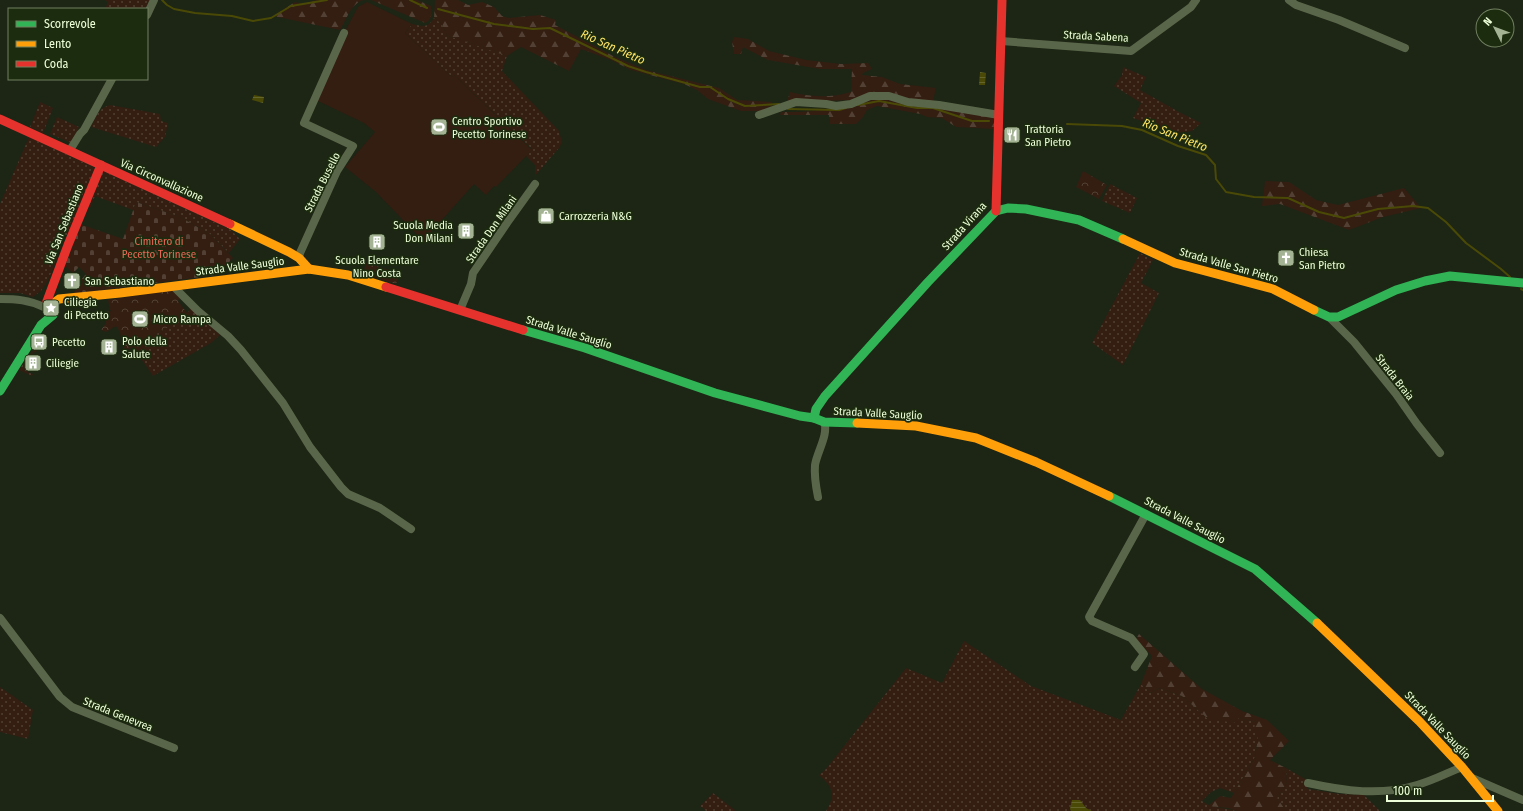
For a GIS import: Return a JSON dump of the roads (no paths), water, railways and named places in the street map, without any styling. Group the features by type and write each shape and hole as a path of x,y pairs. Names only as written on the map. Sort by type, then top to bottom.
{"street":[{"path":"148,13 154,0"},
{"name":"Strada Virana","path":"814,418 818,406 825,396 928,282 996,211 1002,0"},
{"name":"Strada Sabena","path":"1001,41 1131,51 1191,7 1196,0"},
{"path":"1289,0 1296,5 1339,20 1404,48"},
{"name":"Strada Busello","path":"299,258 300,252 337,171 353,146 304,123 344,33"},
{"path":"70,150 84,130 111,80"},
{"path":"759,115 796,102 836,106 851,104 870,96 889,96 908,102 939,105 999,115"},
{"name":"Via Circonvallazione","path":"0,120 70,150 231,224 299,258 309,270"},
{"name":"Via San Sebastiano","path":"0,391 41,325 51,305 68,246 101,165"},
{"name":"Strada Don Milani","path":"460,310 472,284 473,273 535,184"},
{"name":"Strada Valle San Pietro","path":"996,211 1008,208 1026,209 1079,220 1175,263 1273,289 1329,317"},
{"name":"Strada Valle Sauglio","path":"51,305 59,300 309,270 348,275 498,323 585,348 715,393 800,416 814,418 824,422 916,426 976,438 1036,462 1146,514 1255,569 1315,621 1419,721 1462,767 1498,811"},
{"path":"1329,317 1338,317 1396,290 1425,280 1450,276 1523,283"},
{"path":"174,287 198,311 228,336 241,350 283,403 310,447 341,487 348,494 380,508 411,529"},
{"path":"0,298 20,299 51,305"},
{"name":"Strada Braia","path":"1329,317 1354,342 1396,394 1416,424 1440,453"},
{"path":"818,497 815,468 817,456 825,435 826,426 824,422"},
{"path":"1135,667 1144,654 1131,638 1092,621 1089,617 1146,514"},
{"name":"Strada Genevrea","path":"0,618 60,697 72,707 174,748"},
{"path":"1308,783 1339,790 1377,792 1417,785 1462,767"},
{"path":"1471,778 1523,800"}],"waterway":[{"name":"Rio San Pietro","path":"162,0 174,9 195,13 232,16 253,21 271,18 291,6 327,0"},
{"name":"Rio San Pietro","path":"410,0 427,8"},
{"name":"Rio San Pietro","path":"438,9 494,24 533,29 550,28 628,66 700,87 710,87 728,99 745,106 779,104"},
{"name":"Rio San Pietro","path":"858,105 879,101 917,108 933,108 972,121 989,121"},
{"name":"Rio San Pietro","path":"788,109 839,110 846,108"},
{"name":"Rio San Pietro","path":"1067,124 1122,126 1142,130 1178,146 1206,155 1215,165 1216,179 1226,192 1254,197 1288,198 1319,212 1344,218 1378,209 1413,206 1428,208 1446,222 1466,243 1510,277"}],"place":[{"name":"Centro Sportivo Pecetto Torinese","path":"439,127"},
{"name":"Trattoria San Pietro","path":"1012,135"},
{"name":"Carrozzeria N&G","path":"546,216"},
{"name":"Scuola Media Don Milani","path":"466,231"},
{"name":"Scuola Elementare Nino Costa","path":"377,242"},
{"name":"Chiesa San Pietro","path":"1286,258"},
{"name":"San Sebastiano","path":"72,281"},
{"name":"Ciliegia di Pecetto","path":"51,308"},
{"name":"Micro Rampa","path":"140,319"},
{"name":"Pecetto","path":"39,342"},
{"name":"Polo della Salute","path":"109,347"},
{"name":"Ciliegie","path":"33,363"}],"park label":[{"name":"Cimitero di Pecetto Torinese","path":"159,247"}]}
